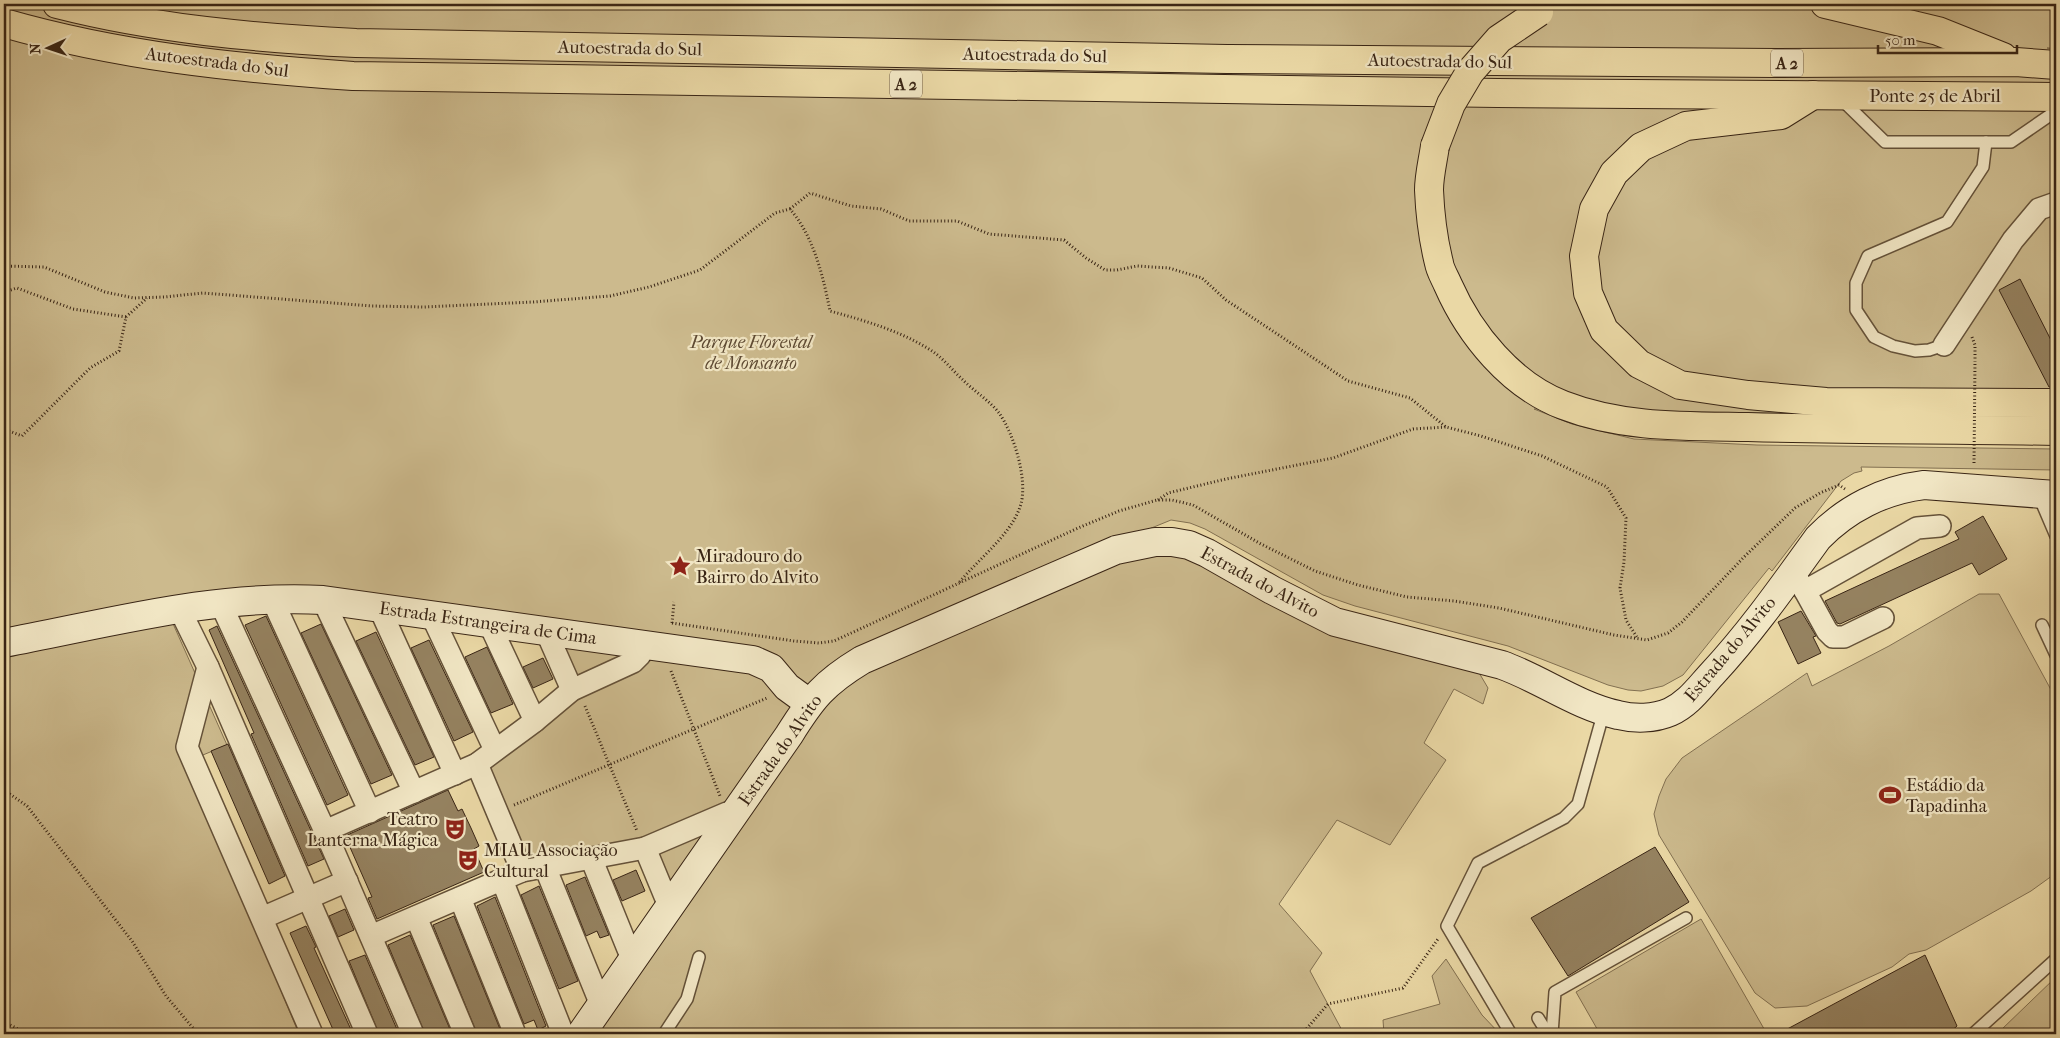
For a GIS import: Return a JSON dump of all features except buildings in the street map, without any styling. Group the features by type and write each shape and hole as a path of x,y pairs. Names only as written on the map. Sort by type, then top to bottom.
{"highway":[{"name":"Autoestrada do Sul","path":"57,4 142,22 228,34 356,43 1236,59 1777,64 2016,62"},
{"path":"1825,4 1938,31 2016,62"},
{"path":"1546,8 1499,39 1470,72 1450,104 1435,146 1429,188 1439,265 1456,305 1482,342 1507,369 1535,391 1562,404 1602,418 1652,425 2056,431"},
{"name":"Autoestrada do Sul","path":"4,23 82,42 227,67 353,76 1052,87 1825,95"},
{"name":"A 2","path":"2016,62 2056,65"},
{"path":"1825,95 1781,115 1741,118 1686,126 1641,147 1614,173 1594,208 1584,256 1588,293 1604,330 1639,364 1680,385 1748,395 1826,402 2056,403"},
{"name":"Ponte 25 de Abril","path":"1825,95 2056,97"}],"street":[{"path":"1944,345 2013,240 2039,209 2056,203"},
{"name":"Estrada do Alvito","path":"581,1034 731,813 790,735 809,702 840,673 862,660 956,618 1116,550 1155,542 1189,545 1335,622 1502,665 1522,672 1604,712 1628,717 1646,718 1669,713 1688,701 1799,582 1818,538 1833,522 1866,502 1908,487 1924,486 2047,495"},
{"path":"1883,618 1844,637 1833,637 1827,631 1799,582 1917,528 1940,526"},
{"path":"272,598 370,812"},
{"name":"Estrada Estrangeira de Cima","path":"4,643 151,613 220,602 272,598 323,600 760,662 771,668 787,687 809,702"},
{"path":"323,600 414,792"},
{"path":"220,602 347,881 413,1034"},
{"path":"379,607 455,774"},
{"path":"179,608 208,667 368,1034"},
{"path":"431,614 495,750"},
{"path":"489,623 536,720"},
{"path":"546,631 577,694"},
{"path":"325,832 477,764 536,720 633,662 640,655 643,644"},
{"path":"208,667 187,748 312,1034"},
{"path":"477,764 522,871"},
{"path":"371,936 522,871 644,848 731,813"},
{"path":"644,848 669,906"},
{"path":"591,858 632,959"},
{"path":"545,867 601,1005"},
{"path":"502,880 563,1034"},
{"path":"262,918 347,881"},
{"path":"460,898 515,1034"},
{"path":"416,917 465,1034"}],"lane":[{"path":"1825,95 1885,142 2012,142 2056,111"},
{"path":"1944,345 1929,350 1915,351 1893,346 1874,337 1856,310 1856,283 1868,256 1946,222 1983,167 1986,142"},
{"path":"2047,495 2056,536"},
{"path":"2042,625 2056,655"},
{"path":"1511,1034 1447,926 1478,863 1564,818 1578,804 1604,712"},
{"path":"1552,1034 1555,992 1686,918"},
{"path":"664,1034 688,999 699,957"},
{"path":"1973,1034 2056,959"},
{"path":"1538,1018 1548,1034"}],"path":[{"path":"4,266 44,267 105,292 134,298 203,293 372,306 424,307 610,296 649,288 700,270 775,213 790,209 810,193 851,206 881,209 909,221 957,222 989,234 1064,240 1086,258 1105,270 1137,266 1169,268 1202,278 1226,300 1348,381 1410,398 1446,428"},
{"path":"790,209 801,222 823,274 830,311 871,322 900,334 934,352 999,413 1014,442 1023,484 1023,495 1019,509 993,546 971,567 958,584"},
{"path":"4,292 17,288 73,310 126,317"},
{"path":"4,429 22,436 90,368 119,351 126,317 147,298"},
{"path":"1974,463 1975,345"},
{"path":"1157,500 1168,493 1226,479 1333,458 1413,429 1446,428 1482,436 1542,456 1607,487 1626,518 1620,588 1626,620 1638,640"},
{"path":"672,623 674,602"},
{"path":"668,663 694,729 731,813"},
{"path":"577,694 644,848"},
{"path":"497,812 767,698"},
{"path":"4,790 27,806 132,942 166,996 198,1034"},
{"path":"1302,1034 1328,1004 1403,988 1447,926"},
{"path":"4,1022 28,1034"}],"green space":[{"name":"Parque Florestal de Monsanto","path":"4,4 2056,4 2056,48 2047,48 2056,50 2056,418 1534,409 1572,424 1634,439 1757,445 2056,449 2056,470 1861,467 1862,471 1854,473 1841,481 1772,571 1769,568 1683,675 1663,686 1641,691 1608,685 1508,646 1355,606 1323,595 1205,529 1190,523 1171,520 1061,565 1103,565 1154,550 1200,559 1478,671 1488,688 1483,704 1454,689 1424,743 1446,760 1390,845 1337,820 1279,904 1322,953 1310,971 1344,1034 588,1034 673,912 648,855 525,877 475,766 578,693 555,640 279,601 166,608 227,745 186,762 299,1034 4,1034"},
{"path":"1979,594 1999,594 2056,699 2056,873 2031,891 1926,950 1909,954 1892,967 1807,1006 1775,1008 1755,993 1659,835 1654,814 1666,779 1682,758 1807,673 1812,686 1889,646"},
{"path":"1701,919 1767,1034 1600,1034 1576,992"},
{"path":"1446,959 1482,1015 1500,1034 1384,1034 1383,1020 1440,1004 1432,976"},
{"path":"2056,977 2056,1034 1996,1034 2001,1030"}],"place":[{"name":"Miradouro do Bairro do Alvito","path":"680,566"},
{"name":"Estádio da Tapadinha","path":"1890,795"},
{"name":"Teatro Lanterna Mágica","path":"455,829"},
{"name":"MIAU Associação Cultural","path":"468,860"}]}
